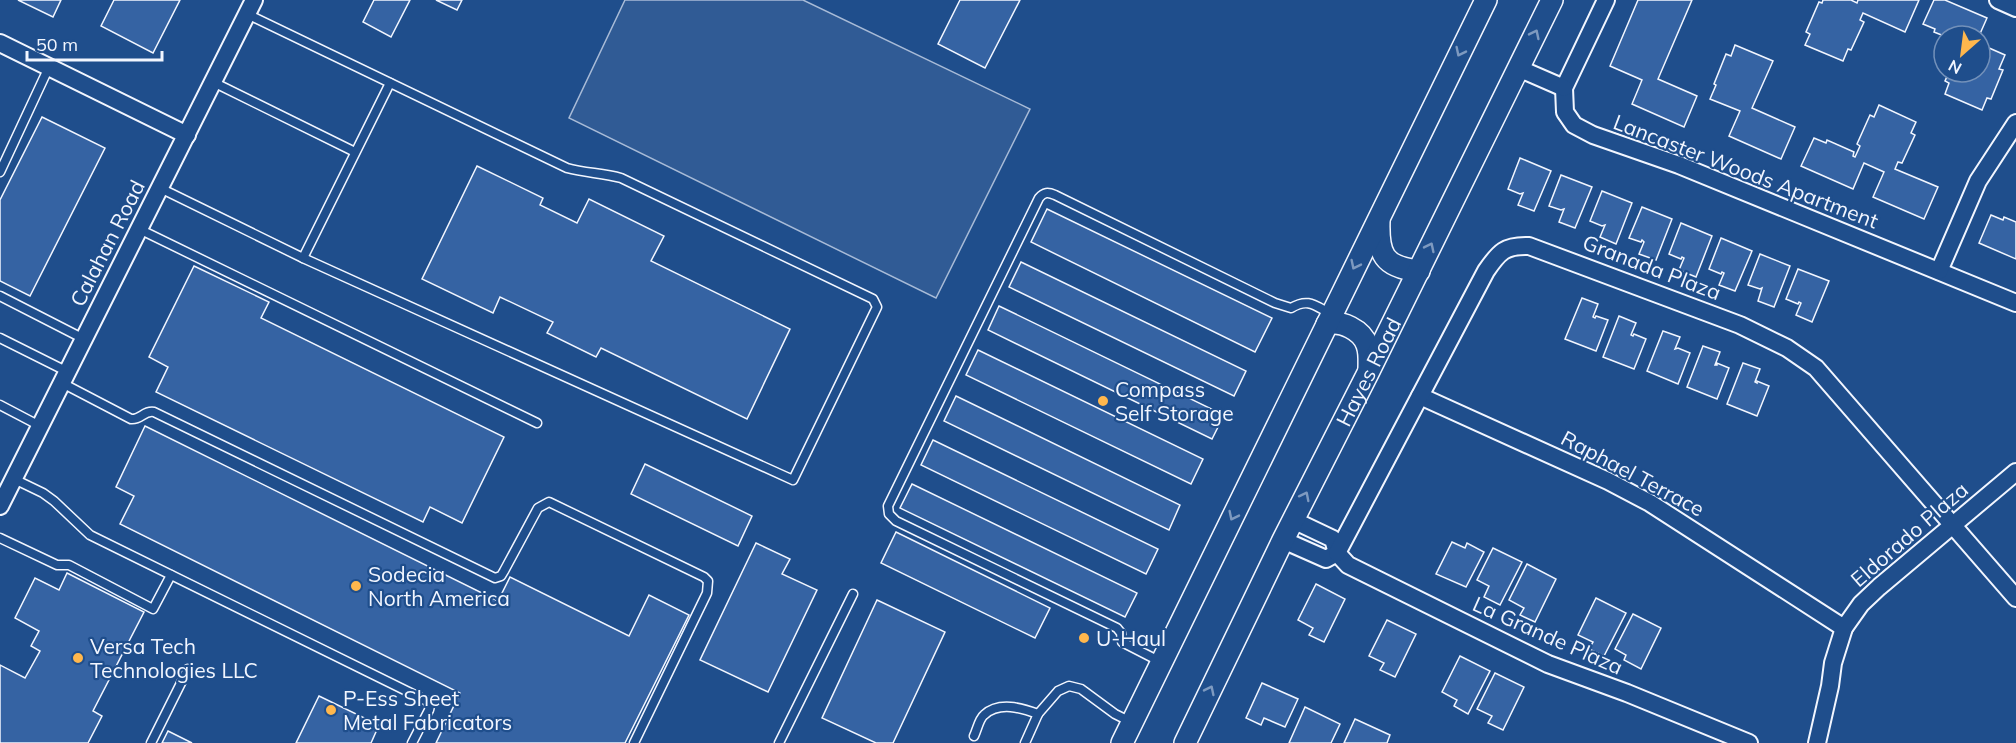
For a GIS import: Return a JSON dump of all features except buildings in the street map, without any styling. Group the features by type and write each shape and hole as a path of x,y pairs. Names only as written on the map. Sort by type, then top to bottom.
{"street":[{"path":"1122,743 1486,0"},
{"name":"Hayes Road","path":"1185,743 1283,540 1552,0"},
{"path":"1518,68 1564,88 1606,0"},
{"path":"1998,0 2016,8"},
{"name":"Calahan Road","path":"0,506 251,7"},
{"path":"0,43 187,135"},
{"name":"Lancaster Woods Apartment","path":"1564,88 1565,112 1574,124 1593,135 1679,165 2016,303"},
{"path":"1939,271 1978,181 2016,123"},
{"path":"1379,217 1378,242 1386,260 1399,268 1419,271"},
{"name":"Granada Plaza","path":"1337,553 1486,271 1496,257 1515,245 1529,246 1740,325 1786,348 1816,368 2016,598"},
{"path":"1329,319 1332,323 1345,325 1364,338 1369,350 1368,373"},
{"name":"Raphael Terrace","path":"1420,396 1650,503 1844,628"},
{"name":"Eldorado Plaza","path":"1817,743 1833,663 1844,628 1861,604 2016,472"},
{"name":"La Grande Plaza","path":"1293,520 1333,539 1337,553 1348,565 1548,664 1749,743"},
{"path":"1283,540 1326,559 1337,553"}],"lane":[{"path":"160,188 303,258 793,480 877,307 873,299 621,178 605,174 588,174 567,168 390,83 251,7"},
{"path":"0,172 49,67"},
{"path":"213,82 355,152"},
{"path":"303,258 390,83"},
{"path":"1161,662 1122,642 1121,633 1117,628 891,518 888,506 1039,198 1043,194 1055,195 1275,303 1291,309 1298,303 1309,303 1329,319"},
{"path":"139,229 537,423"},
{"path":"0,296 84,339"},
{"path":"0,338 131,419 136,419 146,412 154,412 495,578 501,576 538,508 549,502 704,578 708,581 707,593 634,743"},
{"path":"0,405 40,426"},
{"path":"14,479 54,501 90,535 427,701 430,706 429,710 412,743"},
{"path":"0,538 57,565 69,565 153,609 171,575"},
{"path":"779,743 853,594"},
{"path":"151,743 188,669"},
{"path":"1025,743 1038,714 1058,691 1069,686 1081,689 1115,714 1132,722"},
{"path":"974,736 983,715 994,709 1019,706 1038,714"}],"shaded area":[{"path":"625,0 803,0 1030,109 936,298 569,118"}],"place":[{"name":"Compass Self Storage","path":"1103,401"},
{"name":"Sodecia North America","path":"356,586"},
{"name":"U-Haul","path":"1084,638"},
{"name":"Versa Tech Technologies LLC","path":"78,658"},
{"name":"P-Ess Sheet Metal Fabricators","path":"331,710"}]}
